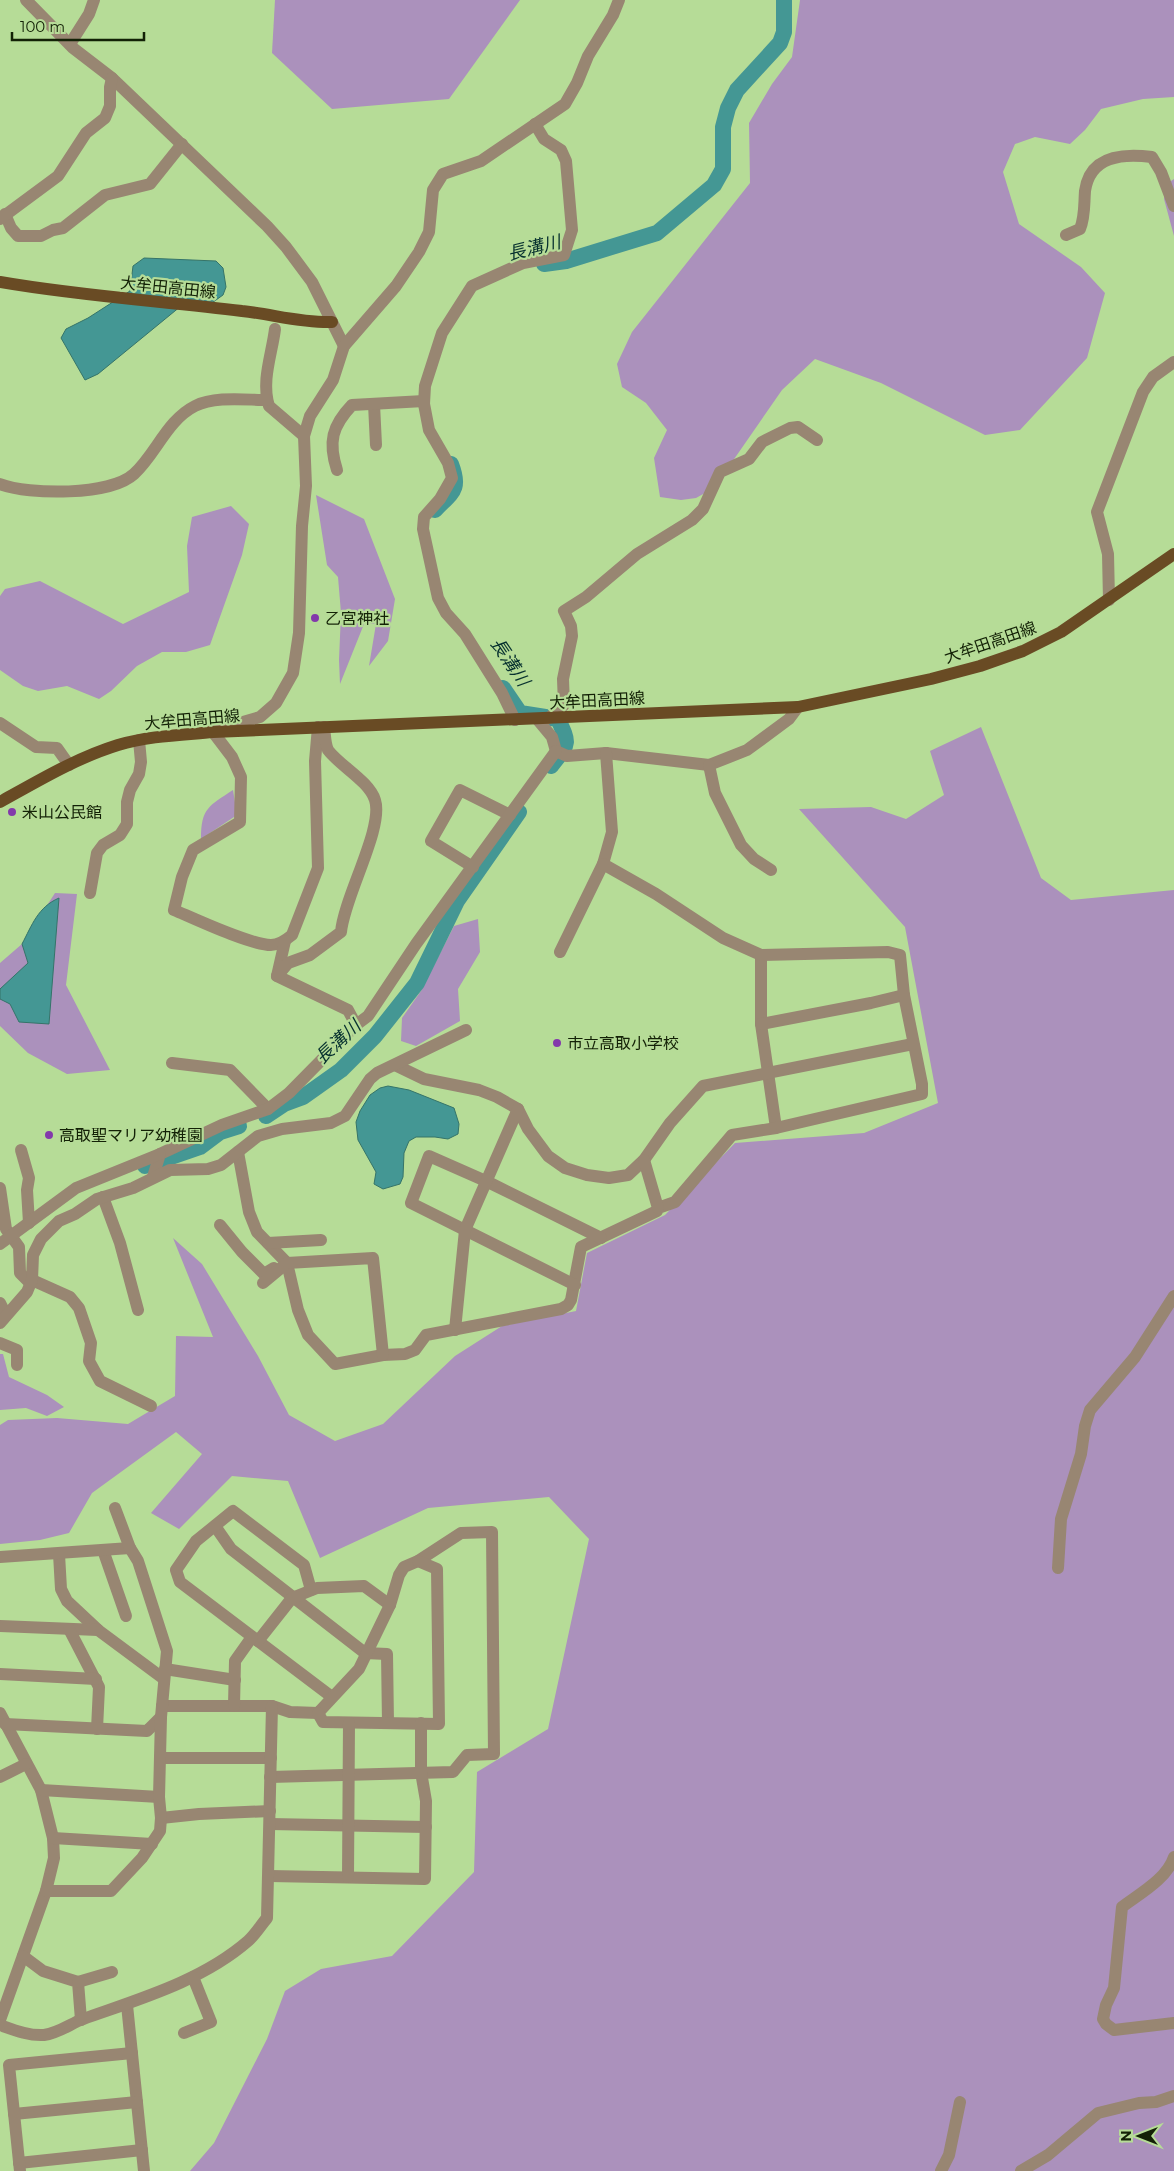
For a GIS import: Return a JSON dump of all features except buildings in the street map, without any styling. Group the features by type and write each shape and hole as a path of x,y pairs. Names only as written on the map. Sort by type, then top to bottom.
{"main road":[{"name":"大牟田高田線","path":"0,282 64,293 244,311 309,322 332,322"},
{"name":"大牟田高田線","path":"0,802 93,754 138,740 213,732 798,707 931,679 1006,658 1061,632 1174,554"}],"street":[{"path":"26,0 70,44 112,78 182,144 286,247 312,282 344,346"},
{"path":"70,44 89,14 94,0"},
{"path":"321,727 315,761 318,868 292,935 285,940 271,945 245,939 174,910 182,877 193,850 240,822 241,777 232,757 213,732 213,727 236,724 260,716 276,703 293,673 299,633 302,526 306,486 304,436 310,416 333,380 344,346 396,286 419,252 429,232 433,190 444,174 481,161 565,104 577,83 588,56 613,15 619,0"},
{"path":"112,78 110,106 106,118 86,133 58,176 3,217 18,236 41,236 53,230 63,228 105,195 150,184 182,144"},
{"path":"515,720 497,684 465,634 446,613 438,598 424,528 424,517 440,499 452,478 448,463 429,430 424,401 425,386 442,333 472,286 523,262 564,255 572,230 566,161 561,150 544,139 535,124"},
{"path":"1066,235 1080,229 1084,220 1085,190 1093,169 1106,161 1123,155 1152,157 1161,172 1174,206"},
{"path":"275,329 273,346 267,365 267,400 269,406 304,436"},
{"path":"1109,600 1108,554 1097,512 1143,392 1153,377 1174,362"},
{"path":"0,484 16,490 79,491 124,481 134,474 178,418 194,406 204,402 267,400"},
{"path":"337,470 332,455 331,442 337,424 352,405 424,401"},
{"path":"374,404 376,445"},
{"path":"798,707 789,719 747,750 709,765 606,753 567,756 556,751 552,737 543,719 564,705 563,679 572,636 571,626 564,611 586,597 637,554 692,520 703,509 720,472 749,458 762,442 790,428 798,427 817,440"},
{"path":"0,724 36,747 57,748 69,765"},
{"path":"277,976 288,963 310,955 341,932 342,921 359,868 366,857 377,810 375,798 365,785 328,748 321,727"},
{"path":"90,893 97,853 103,845 120,835 127,824 127,802 140,768 138,740"},
{"path":"0,1244 76,1188 160,1154 222,1125 268,1109 289,1093 356,1025 368,1016 416,944 556,751"},
{"path":"560,952 603,864 612,832 606,753"},
{"path":"709,765 715,793 740,845 754,859 771,870"},
{"path":"473,867 431,841 460,790 510,815"},
{"path":"238,1152 249,1212 257,1232 286,1262 298,1310 308,1335 334,1364 383,1355 406,1354 414,1350 426,1335 561,1309 568,1305 574,1286 581,1247 658,1208 675,1202 732,1135 776,1128 922,1094 922,1084 904,995 900,955 888,952 761,955 723,938 656,894 603,864"},
{"path":"277,976 285,940"},
{"path":"761,955 761,1024 776,1128"},
{"path":"277,976 348,1010 356,1025"},
{"path":"761,1024 904,995"},
{"path":"3,1319 27,1292 31,1281 33,1255 41,1239 58,1221 75,1214 102,1198 133,1188 170,1170 208,1169 221,1165 258,1136 282,1128 331,1123 345,1116 370,1079 466,1030"},
{"path":"395,1065 424,1080 480,1090 497,1097 518,1109 528,1129 548,1156 565,1168 587,1175 610,1178 628,1175 644,1160 670,1124 703,1086 913,1044"},
{"path":"172,1063 230,1070 268,1109"},
{"path":"455,1330 465,1230 488,1182 518,1109"},
{"path":"21,1150 29,1178 27,1190 29,1223"},
{"path":"153,1177 160,1154"},
{"path":"574,1286 411,1203 429,1156 488,1182 601,1238"},
{"path":"644,1160 658,1208"},
{"path":"0,1188 6,1229 19,1247 20,1273 31,1281 70,1297 79,1308 91,1343 89,1361 100,1381 151,1406"},
{"path":"102,1198 120,1243 138,1310"},
{"path":"220,1225 242,1252 264,1274 286,1262 373,1258 383,1355"},
{"path":"268,1243 321,1240"},
{"path":"263,1282 286,1262"},
{"path":"1058,1568 1061,1519 1081,1454 1085,1426 1090,1410 1135,1357 1174,1296"},
{"path":"0,1303 3,1319"},
{"path":"0,1343 17,1350 16,1365"},
{"path":"46,1890 111,1891 142,1858 160,1830 160,1758 167,1651 138,1561 130,1548 115,1508"},
{"path":"311,1590 304,1564 233,1511 196,1541 176,1570 180,1582 332,1697"},
{"path":"215,1526 231,1549 365,1654 388,1654 388,1723"},
{"path":"270,1777 452,1772 467,1755 494,1754 492,1532 461,1533 418,1561 404,1567 399,1575 390,1605 359,1670 318,1713"},
{"path":"0,1557 130,1548"},
{"path":"103,1550 126,1616"},
{"path":"59,1554 61,1589 67,1601 98,1630 164,1674 235,1680"},
{"path":"318,1713 323,1722 439,1724 437,1569 418,1561"},
{"path":"234,1706 235,1661 292,1598 317,1588 364,1586 390,1605"},
{"path":"0,1626 98,1630"},
{"path":"69,1629 99,1687 97,1729"},
{"path":"0,1674 96,1679"},
{"path":"3,1719 97,1729 147,1731 162,1711 234,1706 272,1706 290,1712 318,1713"},
{"path":"0,2025 24,2033 42,2035 56,2033 81,2020 126,2005 193,1977 222,1960 248,1940 267,1918 270,1876 272,1706"},
{"path":"0,2020 46,1890 54,1858 53,1838 41,1790 3,1719"},
{"path":"348,1877 349,1723"},
{"path":"270,1876 425,1879 426,1801 421,1772 421,1723"},
{"path":"160,1758 271,1758"},
{"path":"0,1777 26,1764"},
{"path":"41,1790 159,1797"},
{"path":"161,1818 199,1814 270,1818 349,1826 426,1827"},
{"path":"53,1838 152,1844"},
{"path":"1174,1857 1167,1870 1122,1906 1114,1988 1106,2005 1103,2018 1106,2024 1114,2030 1174,2023"},
{"path":"23,1956 43,1971 78,1982 112,1972"},
{"path":"184,2033 211,2022 193,1977"},
{"path":"78,1982 81,2020"},
{"path":"126,2005 144,2171"},
{"path":"132,2053 9,2065 19,2167 142,2150"},
{"path":"1021,2171 1048,2155 1098,2113 1139,2103 1156,2102 1174,2096"},
{"path":"14,2114 137,2102"},
{"path":"941,2171 949,2155 960,2102"}],"shaded area":[{"path":"275,0 520,0 449,99 332,109 272,53"},
{"path":"800,0 1174,0 1174,97 1143,99 1101,109 1085,130 1070,144 1035,137 1015,144 1003,172 1019,224 1081,267 1105,293 1087,358 1020,430 985,435 881,383 815,359 782,390 714,488 696,498 681,500 660,497 654,458 667,430 646,403 622,387 617,364 632,332 750,183 749,123 772,84 792,57"},
{"path":"1174,179 1174,236 1164,199 1165,185"},
{"path":"316,495 364,519 395,599 388,641 369,666 376,624 364,624 340,684 341,613 338,577 327,565"},
{"path":"231,506 249,524 242,555 210,645 186,652 162,652 137,666 111,691 99,699 67,686 38,691 23,686 0,670 0,596 5,589 40,581 123,624 189,592 187,546 192,517"},
{"path":"981,727 1041,878 1071,900 1174,890 1174,2171 190,2171 214,2143 267,2039 285,1991 321,1969 392,1956 474,1872 477,1772 548,1729 589,1539 549,1497 428,1508 320,1558 288,1481 232,1476 179,1529 151,1513 202,1454 176,1432 92,1493 69,1533 40,1540 0,1544 0,1425 8,1420 57,1418 128,1424 175,1396 176,1336 213,1337 173,1238 202,1264 258,1356 289,1415 335,1441 383,1424 455,1356 502,1326 576,1311 587,1253 665,1215 735,1143 864,1133 938,1103 905,927 799,809 871,807 906,819 944,795 930,751"},
{"path":"233,790 237,815 201,839 201,829 208,809 212,804"},
{"path":"55,893 77,894 66,985 110,1070 67,1074 28,1053 0,1026 0,963 22,944"},
{"path":"478,919 480,952 458,989 460,1021 416,1046 401,1041 402,1018 421,991 454,926"},
{"path":"0,1354 3,1354 9,1377 47,1395 64,1407 47,1416 26,1408 0,1410"}],"water":[{"path":"144,258 216,261 223,268 226,287 223,295 209,305 181,306 98,374 85,380 61,338 66,329 88,318 130,291 133,266"},
{"path":"59,898 49,1024 19,1022 10,1004 0,999 0,989 28,963 22,944 41,912 46,906"},
{"path":"388,1086 409,1090 454,1108 459,1124 458,1134 448,1139 416,1137 409,1141 404,1153 403,1177 400,1184 383,1189 374,1184 376,1172 358,1140 356,1122 360,1111 370,1095 380,1088"}],"waterway":[{"name":"長溝川","path":"544,264 566,261 657,233 714,185 723,169 723,127 728,108 737,90 780,43 784,32 784,0"},
{"name":"長溝川","path":"435,510 450,494 455,485 451,464"},
{"name":"長溝川","path":"503,688 520,713 558,719 566,739 566,744 551,766"},
{"name":"長溝川","path":"266,1116 284,1104 303,1097 341,1070 375,1036 417,983 457,901 519,812"},
{"name":"長溝川","path":"145,1166 200,1147 220,1132 239,1126"}],"place":[{"name":"乙宮神社","path":"315,618"},
{"name":"米山公民館","path":"12,812"},
{"name":"市立高取小学校","path":"557,1043"},
{"name":"高取聖マリア幼稚園","path":"49,1135"}]}
